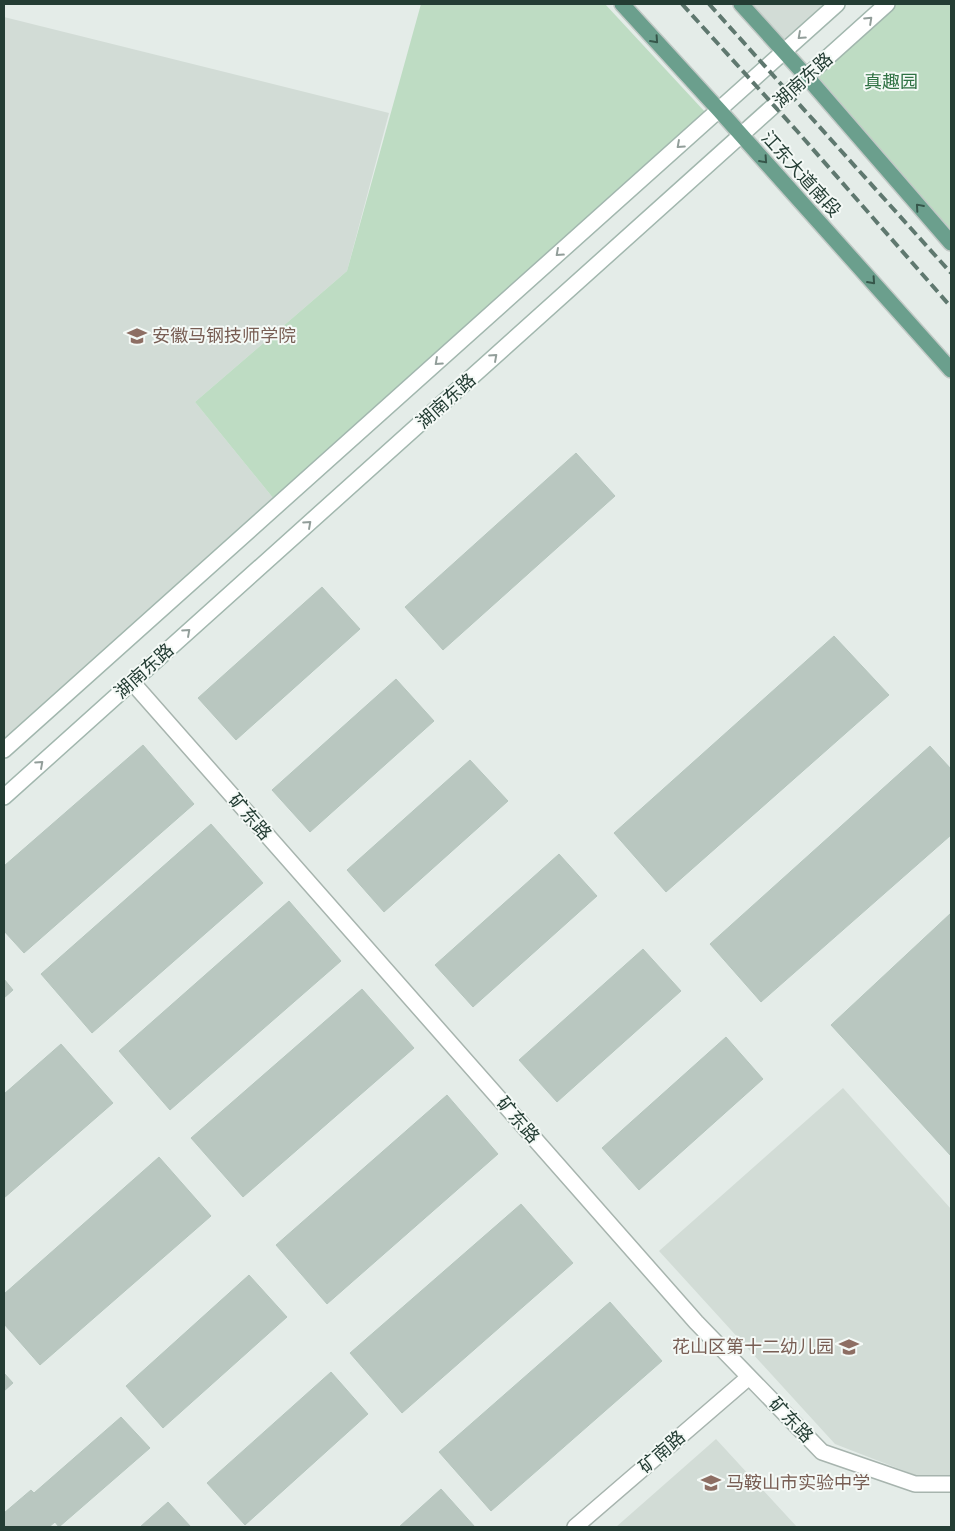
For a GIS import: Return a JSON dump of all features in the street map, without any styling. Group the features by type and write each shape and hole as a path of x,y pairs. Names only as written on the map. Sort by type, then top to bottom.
{"main road":[{"name":"江东大道南段","path":"622,4 951,370"},
{"path":"741,4 807,77 951,244"},
{"path":"4,750 837,4"},
{"name":"湖南东路","path":"4,797 887,4"},
{"name":"矿东路","path":"132,682 696,1322 822,1452 915,1484 951,1484"},
{"name":"矿南路","path":"575,1527 750,1377"}],"shaded area":[{"path":"741,4 837,4 784,51"},
{"name":"安徽马钢技师学院","path":"4,17 389,113 347,271 195,402 278,504 4,749"},
{"name":"花山区第十二幼儿园","path":"843,1088 951,1209 951,1475 915,1475 835,1444 659,1251"},
{"name":"马鞍山市实验中学","path":"716,1439 797,1527 616,1527"}],"green space":[{"path":"421,4 605,4 705,112 278,504 195,402 347,271"},
{"name":"真趣园","path":"887,4 951,4 951,243 807,77"}],"building":[{"path":"576,453 615,496 443,650 405,607"},
{"path":"322,587 360,629 236,740 198,698"},
{"path":"834,636 889,695 666,892 614,833"},
{"path":"396,679 434,721 310,832 272,790"},
{"path":"143,745 194,804 24,953 4,931 4,866"},
{"path":"930,746 951,769 951,835 761,1002 710,944"},
{"path":"470,760 508,801 384,912 347,870"},
{"path":"211,824 263,883 92,1033 41,974"},
{"path":"559,854 597,896 473,1007 435,965"},
{"path":"289,901 341,961 170,1110 119,1051"},
{"path":"951,913 951,1156 831,1025"},
{"path":"643,949 681,991 557,1102 519,1060"},
{"path":"4,979 13,990 4,998"},
{"path":"362,989 414,1048 243,1197 191,1138"},
{"path":"726,1037 763,1079 639,1190 602,1148"},
{"path":"61,1044 113,1103 4,1198 4,1094"},
{"path":"447,1095 498,1154 327,1304 276,1245"},
{"path":"159,1157 211,1216 40,1365 4,1324 4,1294"},
{"path":"521,1204 573,1263 402,1413 350,1353"},
{"path":"249,1275 287,1317 163,1428 126,1386"},
{"path":"610,1302 662,1361 491,1511 439,1452"},
{"path":"331,1372 368,1414 245,1525 207,1483"},
{"path":"4,1373 13,1383 4,1391"},
{"path":"121,1417 150,1448 59,1527 55,1522 49,1527 4,1527 4,1513 31,1490 34,1493"},
{"path":"441,1489 475,1527 399,1527"},
{"path":"168,1502 191,1527 140,1527"}],"railway":[{"path":"682,4 797,131 951,307"},
{"path":"709,4 951,273"}],"place":[{"name":"安徽马钢技师学院","path":"137,336"},
{"name":"花山区第十二幼儿园","path":"849,1347"},
{"name":"马鞍山市实验中学","path":"711,1483"}]}
